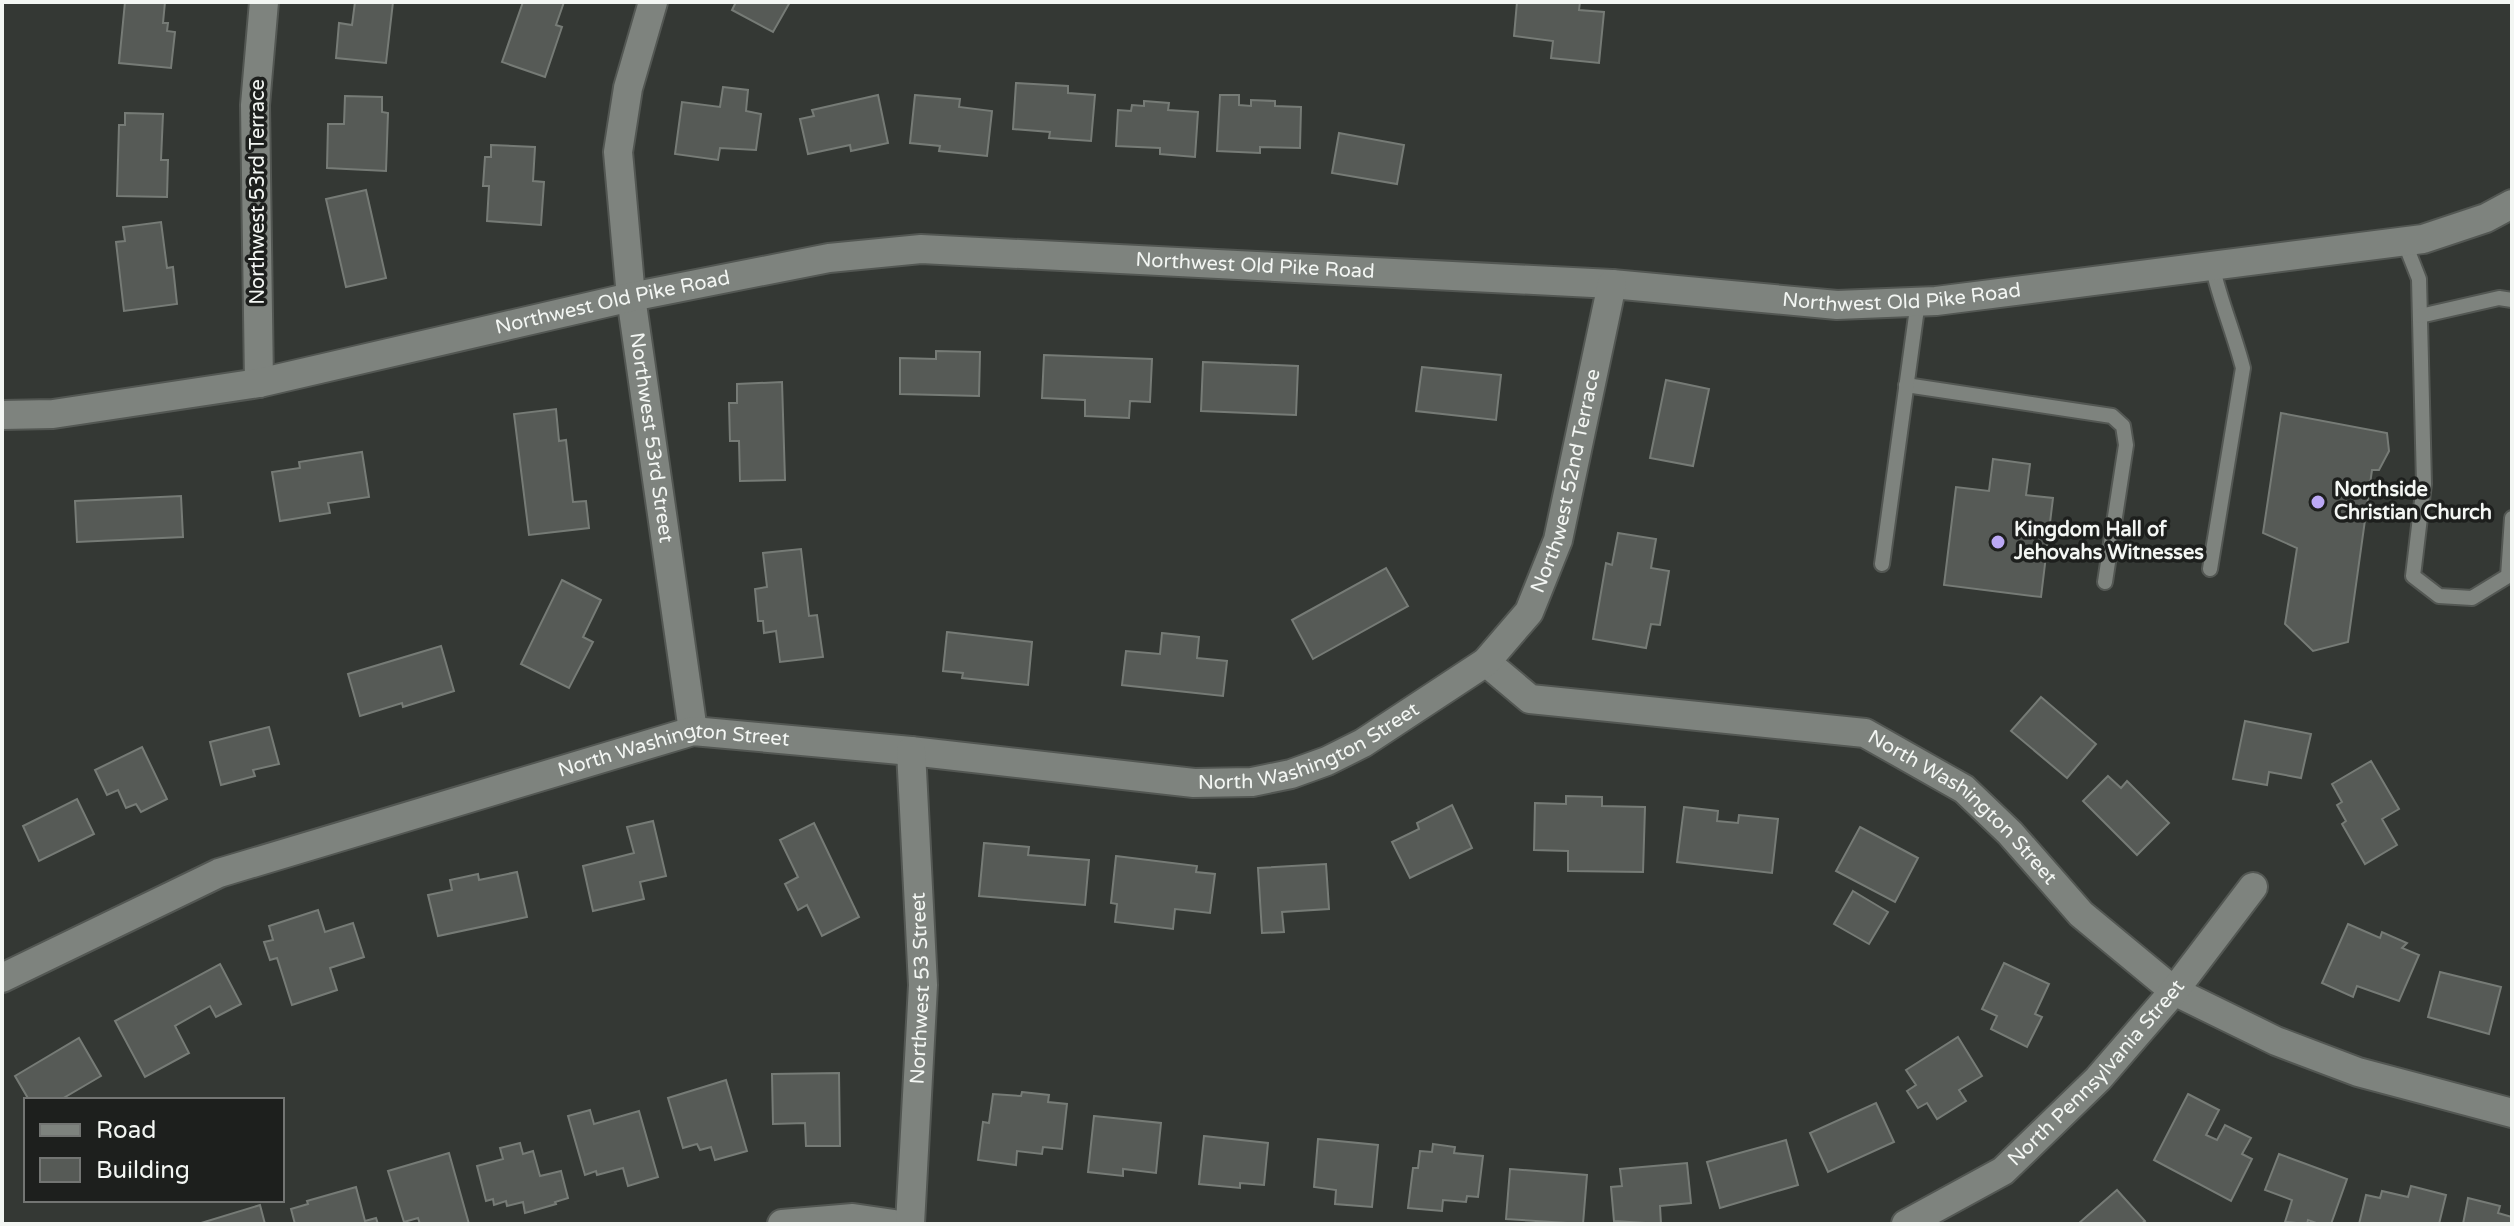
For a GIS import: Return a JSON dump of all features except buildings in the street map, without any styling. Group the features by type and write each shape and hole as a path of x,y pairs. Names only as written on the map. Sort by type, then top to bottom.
{"street":[{"name":"Northwest 53rd Terrace","path":"259,383 255,105 264,2"},
{"name":"Northwest 53rd Street","path":"653,2 628,88 618,152 631,297 693,731"},
{"name":"Northwest Old Pike Road","path":"2,415 53,414 259,383 631,297 829,258 921,249 1612,284 1837,305 1918,301 2423,239 2486,218 2512,204"},
{"name":"Northwest 52nd Terrace","path":"1486,662 1529,612 1558,540 1612,284"},
{"name":"North Washington Street","path":"2,978 219,873 693,731 911,751 1194,783 1252,782 1291,774 1351,749 1486,662 1530,699 1865,733 1964,789 2010,833 2081,914 2174,991 2276,1041 2358,1072 2512,1113"},
{"name":"Northwest 53 Street","path":"910,1224 923,985 911,751"},
{"name":"North Pennsylvania Street","path":"1906,1224 2003,1171 2098,1079 2174,991 2253,887"},
{"path":"782,1224 853,1218 894,1224"}],"lane":[{"path":"2404,241 2419,279 2420,316 2424,484 2413,576 2439,596 2472,598 2508,576 2512,518"},
{"path":"2210,569 2243,368 2212,265"},
{"path":"2420,316 2499,298 2512,300"},
{"path":"1882,564 1918,301"},
{"path":"1906,385 2112,416 2123,426 2126,445 2105,582"}],"place":[{"name":"Northside Christian Church","path":"2318,502"},
{"name":"Kingdom Hall of Jehovahs Witnesses","path":"1998,542"}]}
